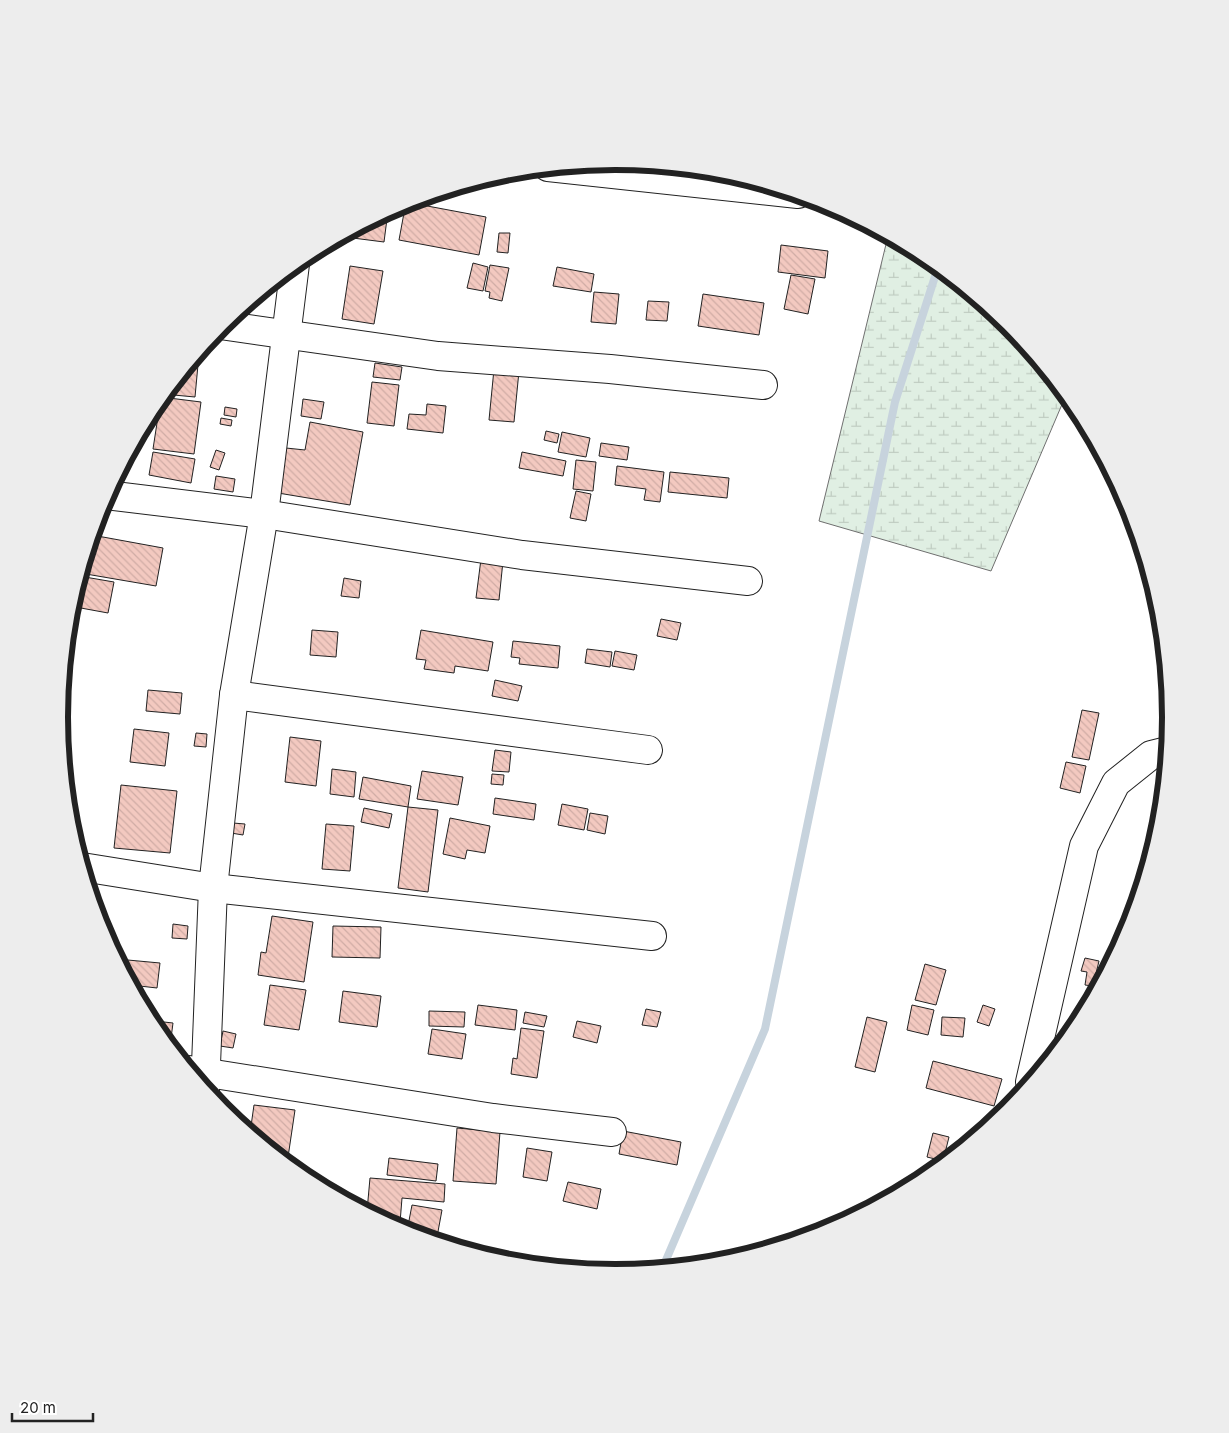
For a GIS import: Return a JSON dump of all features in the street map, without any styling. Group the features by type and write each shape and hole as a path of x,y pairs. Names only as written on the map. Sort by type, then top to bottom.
{"street":[{"path":"584,171 763,190"},
{"path":"200,1074 212,888 234,695 264,514 294,275"},
{"path":"232,327 438,356 610,369 763,385"},
{"path":"114,496 264,514 522,555 748,581"},
{"path":"234,695 648,750"},
{"path":"1033,1068 1084,846 1116,783 1151,755 1160,753"},
{"path":"90,869 212,888 652,936"},
{"path":"205,1079 612,1132"}],"green space":[{"path":"886,242 918,262 975,305 1026,356 1062,404 991,571 819,521"}],"building":[{"path":"422,205 486,217 479,255 399,240 404,211"},
{"path":"387,219 384,242 351,238"},
{"path":"499,233 510,233 508,253 497,252"},
{"path":"781,245 828,251 825,278 778,272"},
{"path":"473,263 488,267 483,291 467,288"},
{"path":"490,265 509,268 502,301 489,298 490,292 485,291"},
{"path":"350,266 383,271 374,324 342,319"},
{"path":"557,267 594,274 591,292 553,286"},
{"path":"791,275 815,279 808,314 784,309"},
{"path":"594,292 619,294 616,324 591,322"},
{"path":"703,294 764,303 759,335 698,326"},
{"path":"648,301 669,302 667,321 646,320"},
{"path":"198,362 195,397 173,395"},
{"path":"375,363 402,367 400,380 373,377"},
{"path":"494,369 519,371 514,422 489,420"},
{"path":"372,382 399,385 394,426 367,423"},
{"path":"171,398 201,402 194,454 153,449 158,416"},
{"path":"303,399 324,402 321,419 301,416"},
{"path":"427,404 446,406 443,433 407,429 409,414 426,415"},
{"path":"225,407 237,409 236,417 224,415"},
{"path":"221,418 232,420 231,426 220,424"},
{"path":"310,422 363,432 350,505 278,493 286,448 305,450"},
{"path":"546,431 559,434 557,443 544,440"},
{"path":"562,432 590,438 586,457 558,452"},
{"path":"601,443 629,447 627,460 599,456"},
{"path":"216,450 225,453 219,470 210,467"},
{"path":"153,452 195,459 191,483 149,475"},
{"path":"522,452 566,461 563,476 519,468"},
{"path":"576,460 596,462 593,491 573,489"},
{"path":"617,466 664,472 660,502 644,500 646,489 615,485"},
{"path":"670,472 729,478 727,498 668,492"},
{"path":"216,476 235,479 233,492 214,489"},
{"path":"576,491 591,494 586,521 570,518"},
{"path":"99,536 163,548 156,586 86,574"},
{"path":"481,559 503,561 499,600 476,598"},
{"path":"86,577 114,582 108,613 79,608"},
{"path":"344,578 361,581 359,598 341,596"},
{"path":"661,619 681,623 677,640 657,636"},
{"path":"312,630 338,632 336,657 310,655"},
{"path":"421,630 493,642 488,671 455,666 454,673 424,669 426,660 416,659"},
{"path":"513,641 560,646 558,668 519,664 520,658 511,657"},
{"path":"587,649 612,652 610,667 585,663"},
{"path":"615,651 637,655 634,670 612,666"},
{"path":"495,680 522,686 518,701 492,696"},
{"path":"148,690 182,693 180,714 146,711"},
{"path":"1082,710 1099,713 1089,760 1072,757"},
{"path":"134,729 169,733 165,766 130,762"},
{"path":"196,733 207,734 206,747 194,746"},
{"path":"290,737 321,741 316,786 285,782"},
{"path":"495,750 511,752 509,772 492,771"},
{"path":"1066,762 1086,766 1080,793 1060,788"},
{"path":"332,769 356,772 354,797 330,794"},
{"path":"422,771 463,777 458,805 417,799"},
{"path":"492,774 504,775 503,785 491,784"},
{"path":"363,777 411,786 408,807 359,799"},
{"path":"121,785 177,791 170,853 114,848"},
{"path":"495,798 536,804 534,820 493,814"},
{"path":"562,804 588,809 584,830 558,825"},
{"path":"408,807 438,810 428,892 398,888"},
{"path":"364,808 392,814 389,828 361,822"},
{"path":"590,813 608,816 605,834 587,830"},
{"path":"450,818 490,826 485,853 467,850 465,859 443,854"},
{"path":"233,823 245,824 243,835 231,833"},
{"path":"326,824 354,826 350,871 322,869"},
{"path":"272,916 313,922 304,982 258,975 261,952 266,953"},
{"path":"173,924 188,926 187,939 172,938"},
{"path":"333,926 381,927 380,958 332,957"},
{"path":"1085,958 1099,961 1095,976 1090,986 1085,985 1087,972 1081,971"},
{"path":"125,960 160,963 157,988 139,986"},
{"path":"925,964 946,970 936,1005 915,1000"},
{"path":"270,985 306,990 299,1030 264,1025"},
{"path":"343,991 381,996 377,1027 339,1022"},
{"path":"478,1005 517,1010 515,1030 475,1025"},
{"path":"912,1005 934,1010 928,1035 907,1030"},
{"path":"983,1005 995,1009 989,1026 977,1022"},
{"path":"646,1009 661,1012 657,1027 642,1025"},
{"path":"429,1011 465,1012 464,1027 429,1026"},
{"path":"525,1012 547,1016 544,1027 523,1023"},
{"path":"867,1017 887,1022 875,1072 855,1067"},
{"path":"942,1017 965,1018 963,1037 941,1035"},
{"path":"577,1021 601,1026 597,1043 573,1037"},
{"path":"161,1022 173,1023 171,1036"},
{"path":"521,1028 544,1031 537,1078 511,1074 513,1058 517,1059"},
{"path":"432,1029 466,1034 462,1059 428,1054"},
{"path":"223,1031 236,1034 233,1048 220,1046"},
{"path":"933,1061 1002,1079 994,1106 926,1088"},
{"path":"254,1105 295,1110 288,1155 254,1128 251,1125"},
{"path":"457,1128 500,1132 496,1184 453,1181"},
{"path":"623,1131 681,1142 677,1165 619,1154"},
{"path":"933,1133 949,1137 945,1151 935,1159 927,1157"},
{"path":"527,1148 552,1152 547,1181 523,1177"},
{"path":"389,1158 438,1164 436,1181 387,1175"},
{"path":"370,1178 445,1184 444,1202 402,1198 400,1220 368,1204"},
{"path":"568,1182 601,1189 597,1209 563,1201"},
{"path":"412,1205 442,1210 438,1234 408,1223"}],"waterway":[{"path":"666,1261 765,1029 895,402 936,275"}]}
